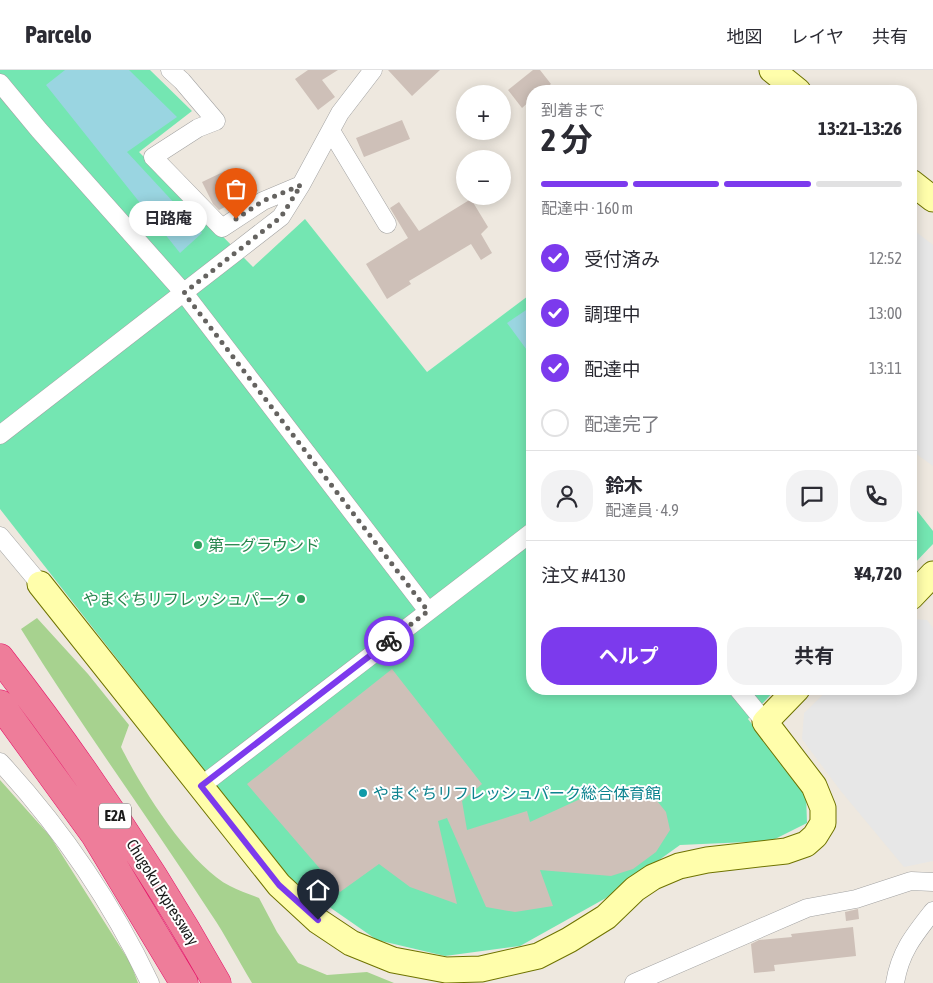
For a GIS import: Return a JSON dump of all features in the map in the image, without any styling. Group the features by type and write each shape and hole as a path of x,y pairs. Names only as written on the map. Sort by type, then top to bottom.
{"highway":[{"name":"Chugoku Expressway","path":"0,658 34,702 118,820 195,943 217,983"},
{"name":"Chugoku Expressway","path":"0,704 95,835 184,983"}],"street":[{"path":"170,70 182,81 216,121 198,128 153,157 222,228 263,201 301,185"},
{"path":"0,435 281,217 301,185 340,113 373,70"},
{"path":"772,70 791,85"},
{"path":"0,83 39,130 184,293 428,611"},
{"path":"331,130 387,224"},
{"path":"917,187 933,199"},
{"path":"0,536 279,885 318,920 351,943 393,960 446,970 482,969 538,956 570,940 606,917 635,889 647,881 679,866 707,860 786,851 806,844 815,836 823,823 822,808 814,786 743,695"},
{"path":"201,786 526,537"},
{"path":"917,591 933,574"},
{"path":"765,722 792,695"},
{"path":"0,762 21,784 64,840 97,889 138,957 150,983"},
{"path":"634,983 807,908 856,899 911,881 933,882"},
{"path":"895,983 898,966 908,944 933,911"}],"green space":[{"name":"やまぐちリフレッシュパーク","path":"0,70 150,70 192,111 139,152 253,267 305,219 427,372 526,298 526,695 770,695 748,719 806,794 807,823 771,841 680,845 606,898 520,946 445,956 377,940 289,879 0,509"},
{"path":"917,511 933,531 933,544 917,561"},
{"path":"37,618 88,674 129,725 121,747 141,783 183,844 215,876 233,888 259,898 277,932 298,963 327,975 367,972 394,983 252,983 216,922 67,701 21,629"},
{"path":"0,780 50,836 131,964 138,983 0,983"}],"shaded area":[{"path":"917,233 933,245 933,466 917,454"},
{"path":"917,619 927,620 933,628 933,861 904,867 840,790 802,739 804,713 823,695 917,695"}],"water":[{"path":"65,70 129,70 177,117 127,152 202,233 180,253 46,85"},
{"path":"526,310 526,349 507,323"}],"building":[{"path":"308,70 338,70 322,80 335,97 318,110 295,79"},
{"path":"388,70 440,70 412,96"},
{"path":"533,70 540,70 551,84 526,85 526,104 522,108 511,94 511,88"},
{"path":"402,120 410,139 364,157 356,138"},
{"path":"225,171 230,182 250,172 258,191 219,210 213,204 202,182"},
{"path":"399,202 419,231 461,205 475,205 488,227 481,234 492,253 481,260 471,244 409,281 411,284 387,299 366,264 408,238 390,208"},
{"name":"やまぐちリフレッシュパーク総合体育館","path":"392,669 482,784 462,801 467,830 527,811 530,822 602,789 631,789 654,797 666,812 670,830 656,852 633,869 611,876 540,870 553,906 515,912 486,907 447,818 438,821 457,904 410,887 379,864 340,892 247,784"},
{"path":"858,909 859,919 846,921 845,912"},
{"path":"853,927 856,956 774,965 775,971 754,973 751,944 759,940 792,937 791,934"}],"way so far":[{"path":"236,219 263,201 301,185 281,217 184,293 428,611 389,641"}],"place":[{"name":"日路庵","path":"236,219"},
{"name":"第一グラウンド","path":"198,545"},
{"name":"やまぐちリフレッシュパーク","path":"301,599"},
{"name":"やまぐちリフレッシュパーク総合体育館","path":"363,793"}],"route":[{"path":"318,920 279,885 201,786 389,641"}]}
